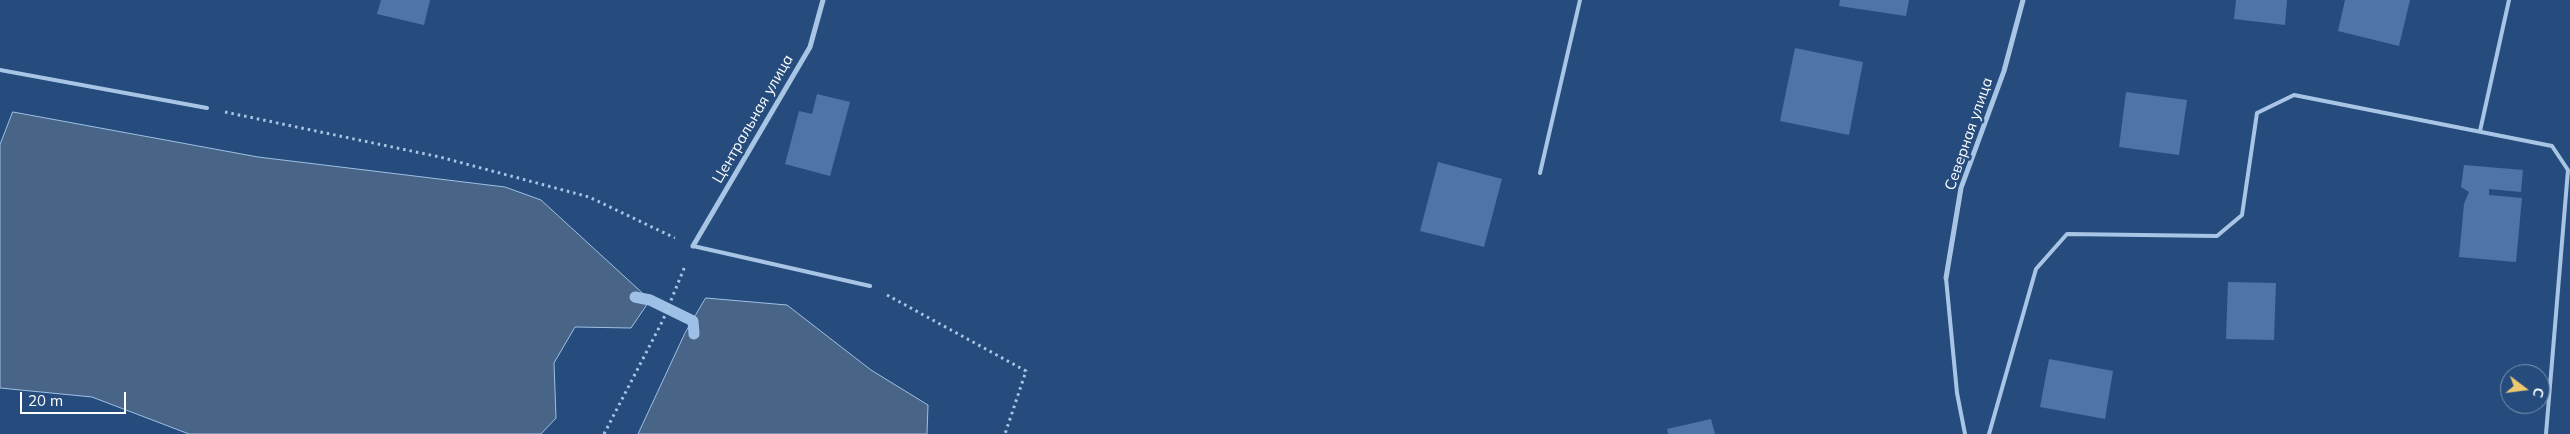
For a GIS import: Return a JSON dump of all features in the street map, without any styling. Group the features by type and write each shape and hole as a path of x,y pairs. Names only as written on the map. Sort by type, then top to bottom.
{"street":[{"name":"Центральная улица","path":"693,246 810,47 823,0"},
{"name":"Северная улица","path":"1946,278 1961,188 2004,71 2023,0"}],"lane":[{"path":"1540,172 1580,0"},
{"path":"2480,131 2509,0"},
{"path":"0,70 207,108"},
{"path":"1989,434 2036,270 2068,234 2216,236 2242,215 2257,113 2294,95 2552,146 2568,170 2546,434"},
{"path":"693,246 870,286"},
{"path":"1946,278 1957,393 1965,434"}],"path":[{"path":"207,108 440,157 589,197 693,246 663,320 604,434"},
{"path":"870,286 1026,371 1005,434"}],"water":[{"path":"13,112 258,157 505,187 541,200 650,300 631,328 575,327 554,363 556,418 541,434 189,434 92,397 0,388 0,145"},
{"path":"706,298 787,305 871,370 928,405 927,434 638,434 685,333"}],"building":[{"path":"381,0 430,0 424,25 377,14"},
{"path":"1840,0 1909,0 1906,16 1839,6"},
{"path":"2236,0 2287,0 2285,25 2234,19"},
{"path":"2345,0 2410,0 2399,46 2338,31"},
{"path":"1795,48 1863,62 1849,135 1780,121"},
{"path":"2126,92 2187,100 2179,155 2119,147"},
{"path":"817,94 850,102 830,176 785,164 799,111 812,114"},
{"path":"1438,162 1502,179 1484,247 1420,231"},
{"path":"2464,165 2523,170 2521,192 2489,189 2489,195 2522,198 2516,262 2459,257 2464,204 2469,192 2461,187"},
{"path":"2228,282 2276,283 2274,340 2226,339"},
{"path":"2049,359 2113,371 2105,419 2040,407"},
{"path":"1711,419 1715,434 1668,434 1667,429"}],"waterway":[{"path":"635,297 650,300 693,321 694,334"}]}
